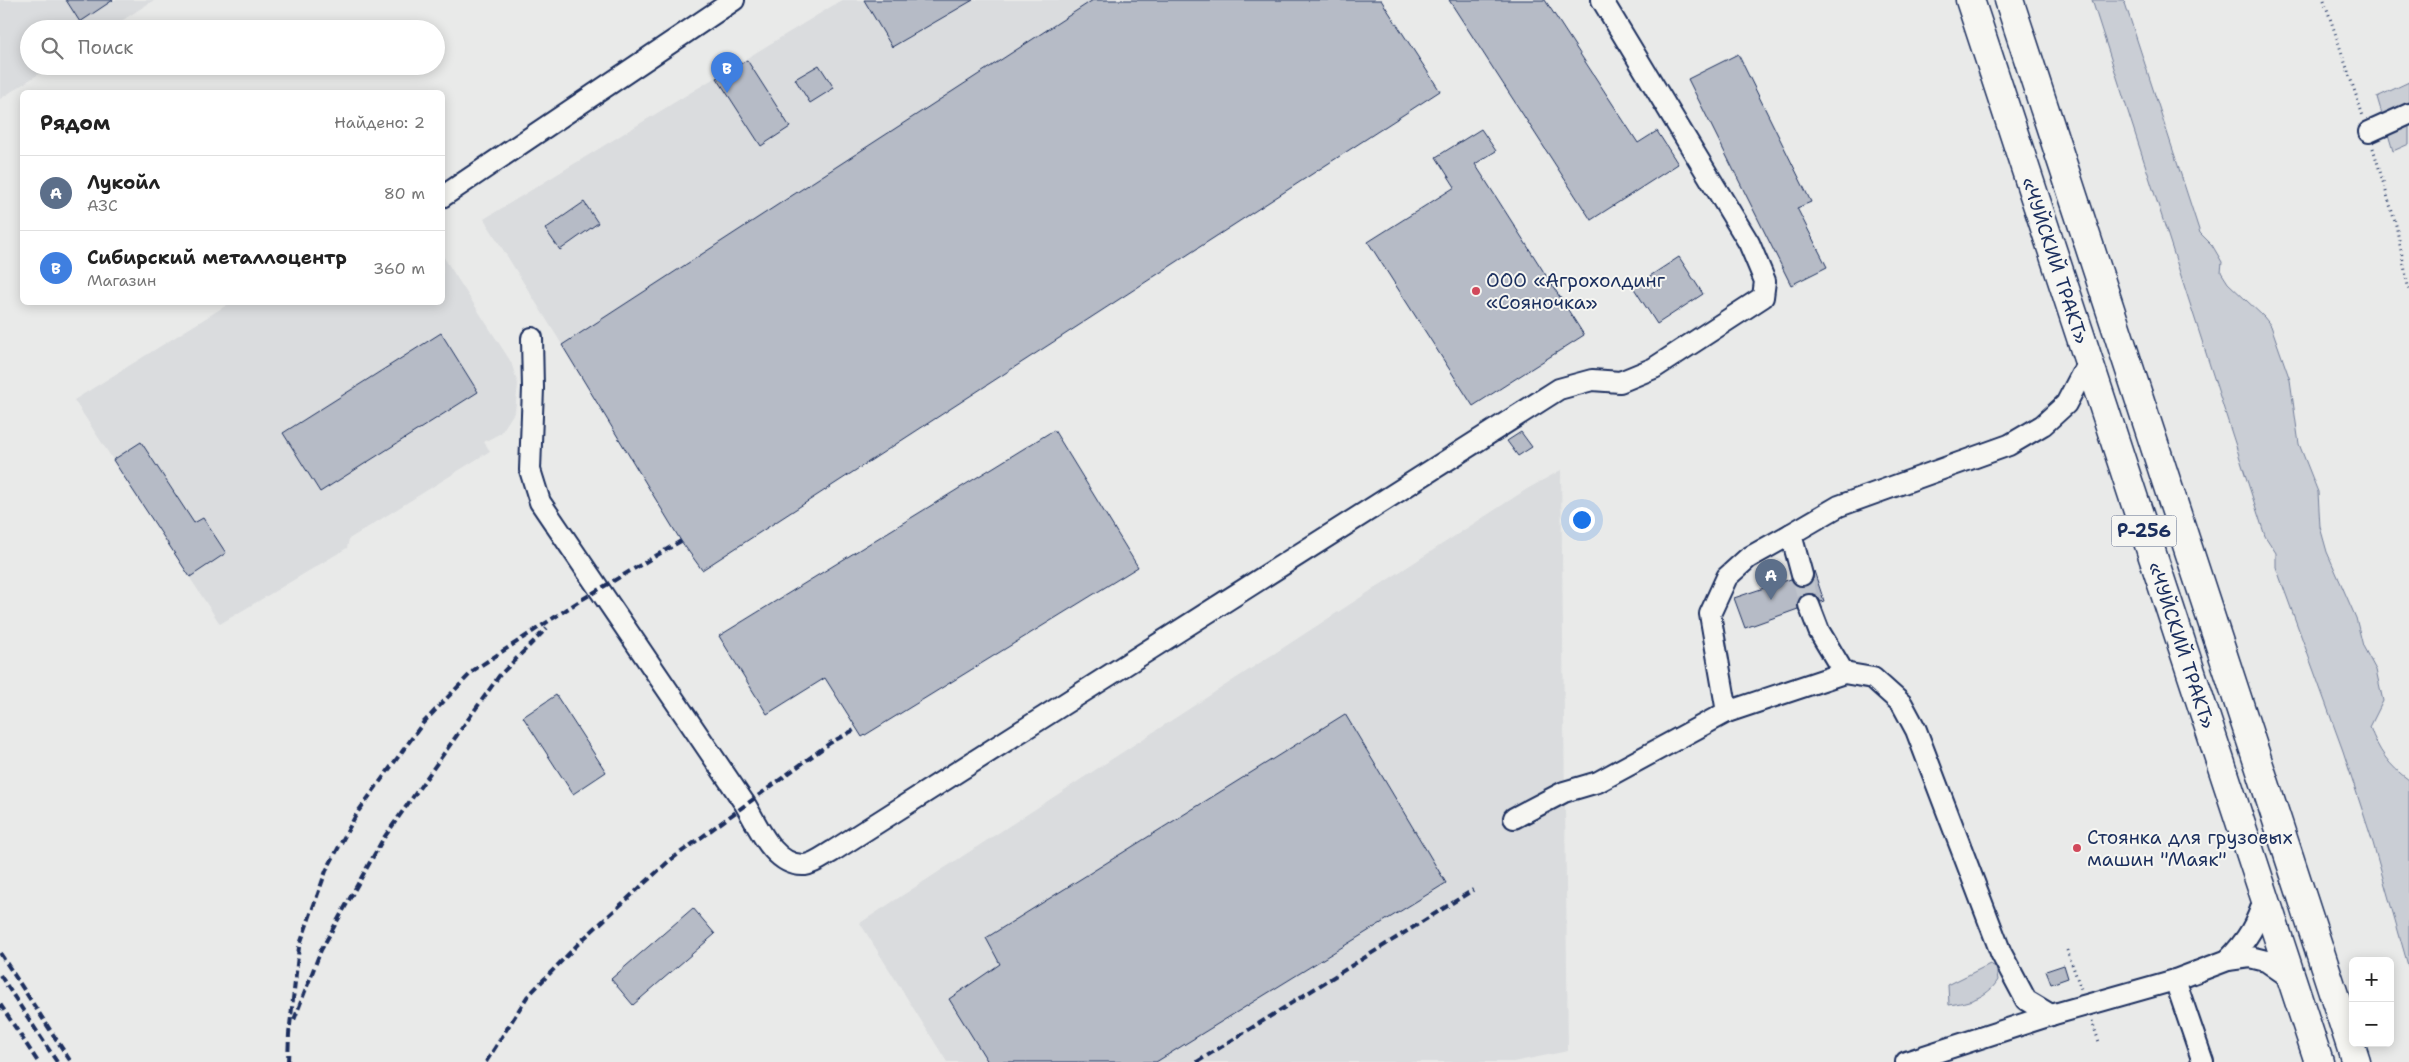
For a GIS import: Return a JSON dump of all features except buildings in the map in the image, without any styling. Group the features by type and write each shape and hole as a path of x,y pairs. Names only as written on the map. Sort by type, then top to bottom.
{"highway":[{"name":"«ЧУЙСКИЙ ТРАКТ»","path":"1970,0 2319,1062"},
{"name":"«ЧУЙСКИЙ ТРАКТ»","path":"2009,0 2356,1062"}],"street":[{"path":"445,195 734,0"},
{"path":"532,338 533,388 530,470 540,502 745,804 768,844 786,861 806,865 833,851 1559,389 1592,380 1620,382 1654,368 1763,297 1765,280 1749,243 1602,0"},
{"path":"2369,132 2409,114"},
{"path":"1727,712 1710,614 1726,577 1748,558 1838,506 2009,445 2043,425 2066,404 2088,362"},
{"path":"1792,534 1802,575"},
{"path":"1809,605 1819,631 1844,673"},
{"path":"1514,818 1564,792 1598,782 1727,712 1844,673 1873,678 1902,704 1916,730 2001,953 2026,1000 2051,1015"},
{"path":"2228,960 2248,939 2257,923 2265,897"},
{"path":"1906,1062 2051,1015 2175,980 2228,960 2250,957 2266,962 2292,979"},
{"path":"2175,980 2203,1062"}],"shaded area":[{"path":"0,0 154,0 123,20 20,20 20,75 37,75 0,99"},
{"path":"842,0 1381,0 1440,91 702,570 484,219"},
{"path":"2092,0 2124,0 2200,233 2212,245 2222,262 2221,272 2228,283 2271,326 2290,380 2299,444 2318,492 2320,527 2327,552 2356,618 2363,646 2376,670 2383,701 2370,727 2385,757 2409,780 2409,969 2373,843 2343,751 2276,567 2276,553 2265,536"},
{"path":"2409,82 2409,144 2393,151 2377,97"},
{"path":"445,259 511,362 518,384 515,411 501,433 484,442 490,451 349,539 347,548 220,624 74,400 227,305 445,305"},
{"path":"1561,470 1568,1051 1513,1062 947,1062 860,923 1527,489"},
{"path":"1990,964 1996,967 1998,980 1989,991 1977,998 1949,1005 1948,985"}],"tunnel":[{"path":"1802,575 1809,605"}],"railway":[{"path":"288,1062 289,1034 299,947 326,871 357,813 423,723 474,670 581,600 681,541"},
{"path":"294,1020 321,950 383,839 499,676 547,628"},
{"path":"486,1062 527,997 582,940 669,861 830,743 856,729"},
{"path":"1197,1062 1473,890"},
{"path":"0,953 71,1062"},
{"path":"0,975 57,1062"},
{"path":"0,1004 38,1062"}],"place":[{"name":"Сибирский металлоцентр","path":"727,93"},
{"name":"ООО «Агрохолдинг «Сояночка»","path":"1476,291"},
{"name":"Лукойл","path":"1771,600"},
{"name":"Стоянка для грузовых машин \"Маяк\"","path":"2077,848"}]}
